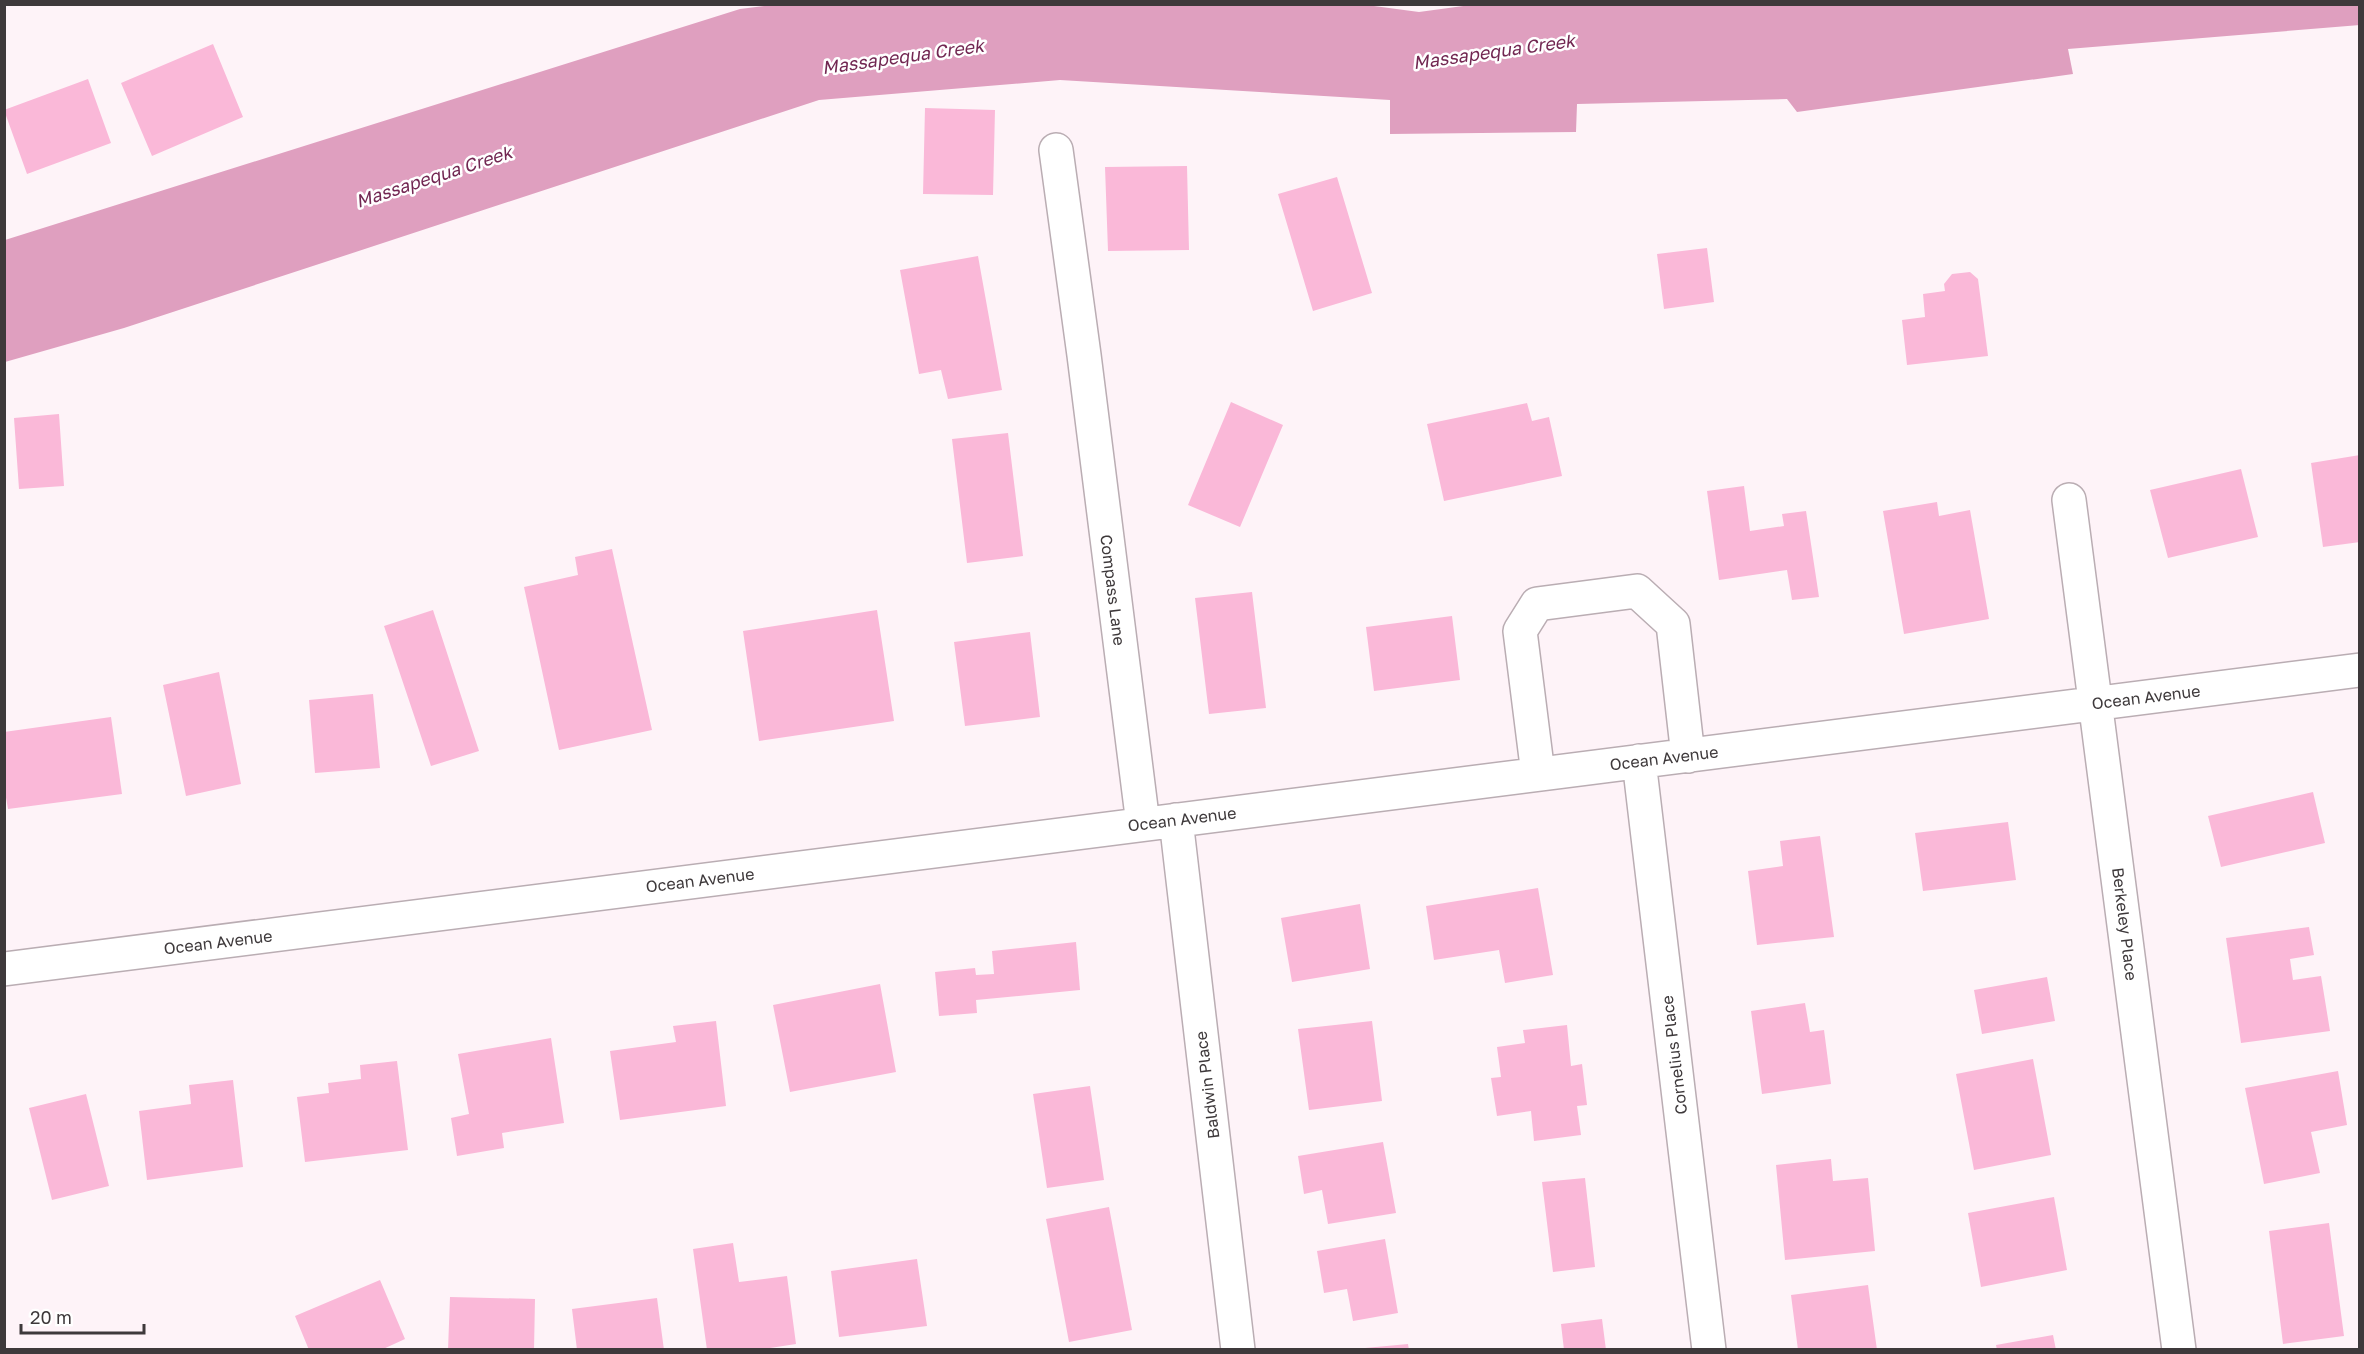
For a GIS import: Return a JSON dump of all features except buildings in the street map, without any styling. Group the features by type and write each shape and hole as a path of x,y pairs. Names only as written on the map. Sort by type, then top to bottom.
{"street":[{"name":"Compass Lane","path":"1056,150 1143,824"},
{"name":"Berkeley Place","path":"2069,500 2179,1350"},
{"path":"1538,774 1520,631 1536,604 1637,591 1673,624 1688,756"},
{"name":"Ocean Avenue","path":"4,969 2360,670"},
{"name":"Cornelius Place","path":"1639,761 1709,1350"},
{"name":"Baldwin Place","path":"1176,820 1238,1350"}],"water":[{"name":"Massapequa Creek","path":"1359,4 1419,12 1478,4 2359,4 2360,25 2068,49 2073,74 1797,112 1787,99 1577,104 1576,132 1390,134 1390,100 1060,80 819,100 124,328 5,362 5,240 740,9 773,5"}]}
